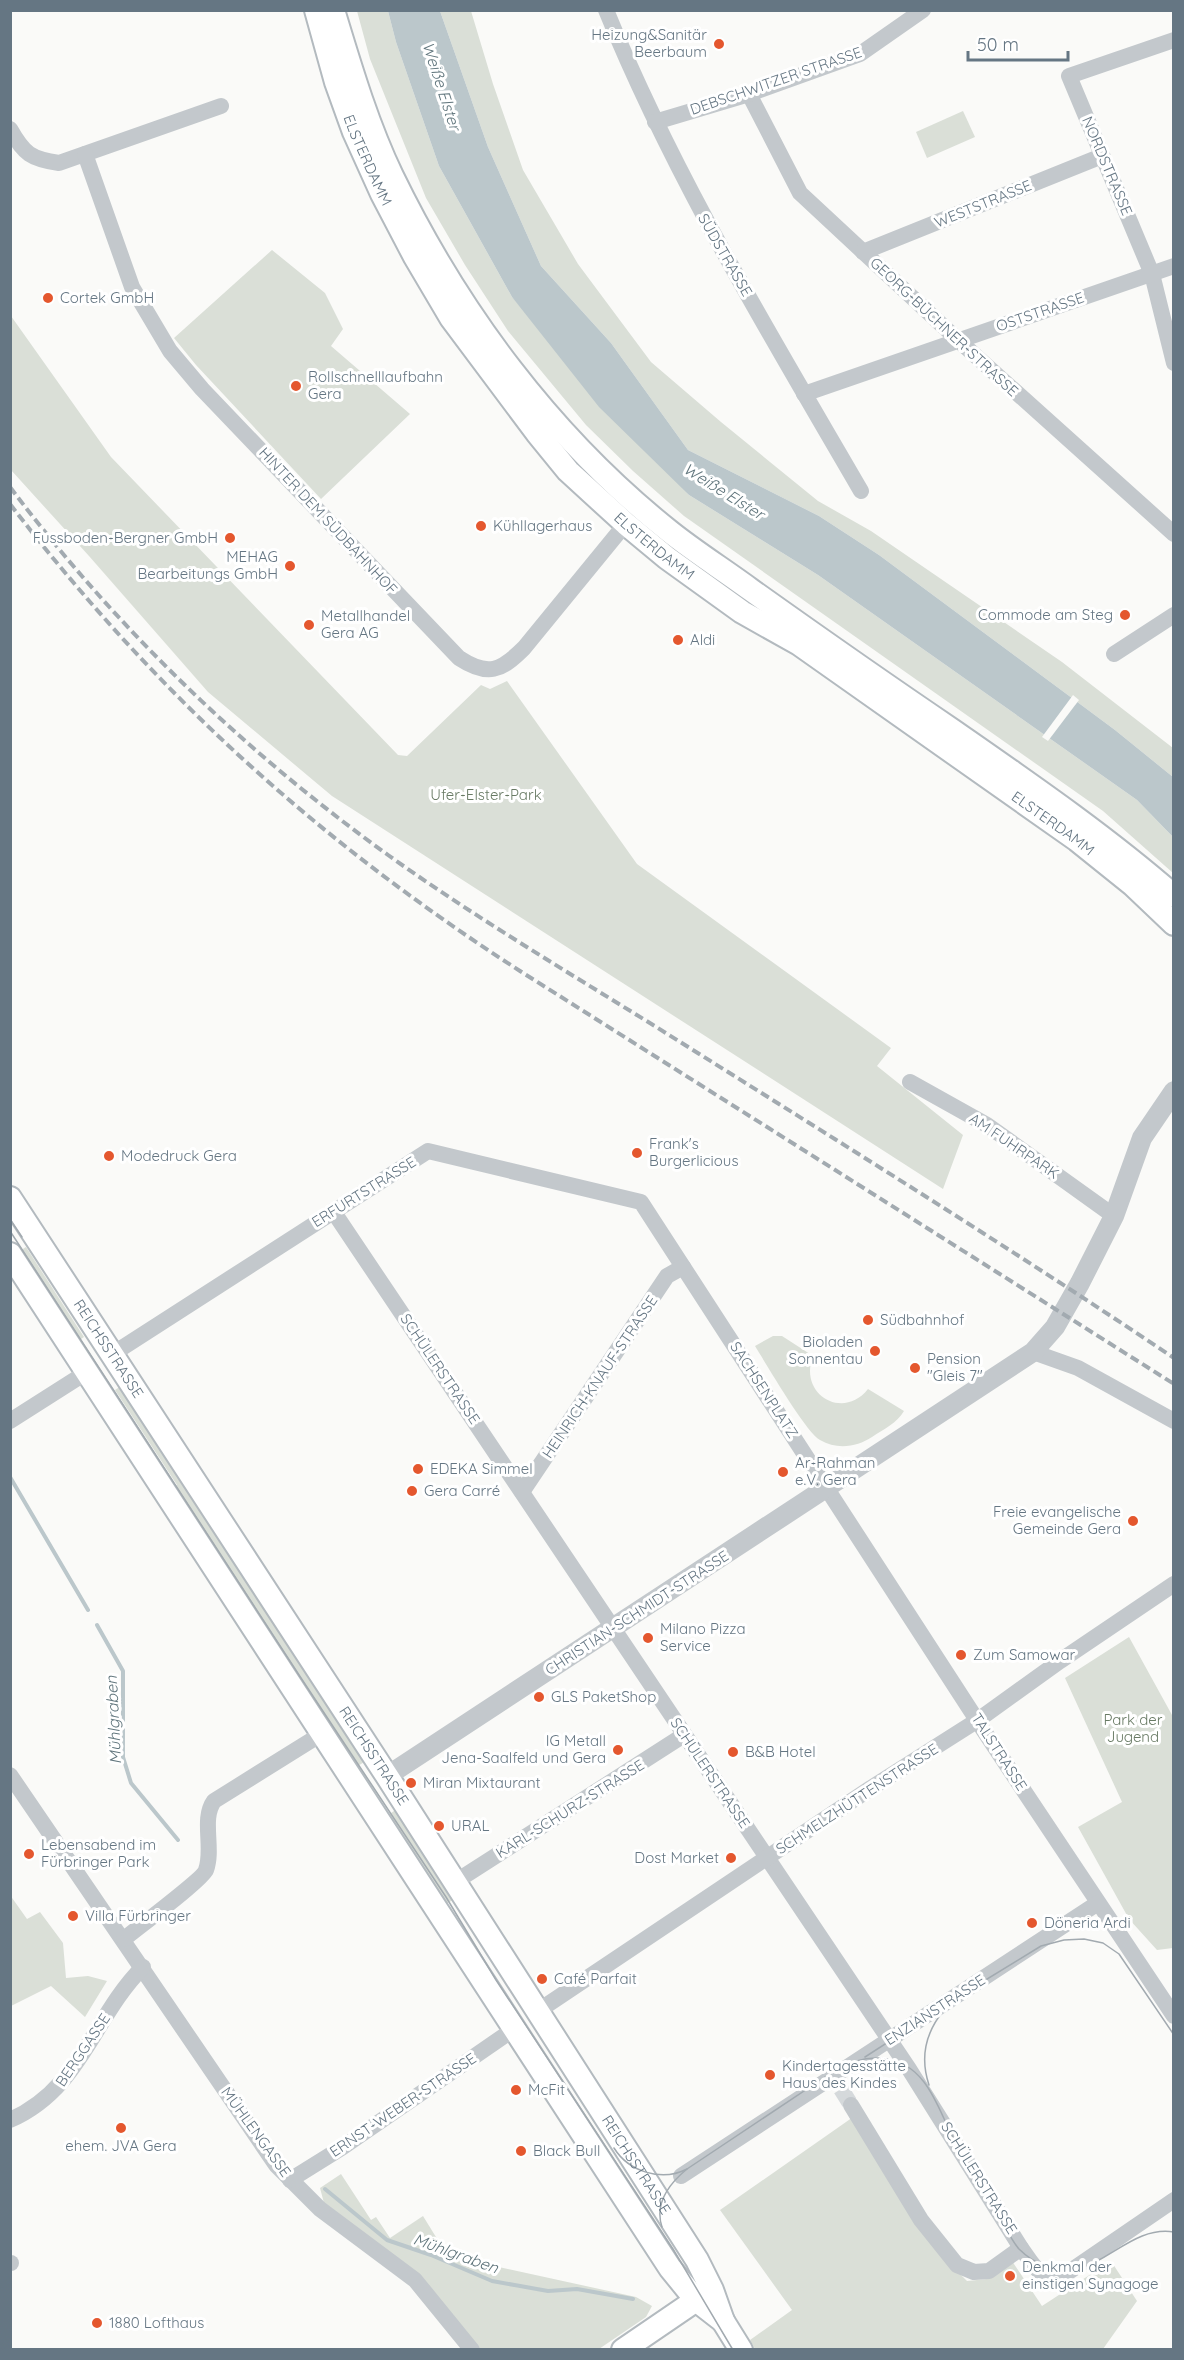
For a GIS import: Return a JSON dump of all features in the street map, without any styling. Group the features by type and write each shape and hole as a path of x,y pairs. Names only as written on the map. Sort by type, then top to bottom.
{"main road":[{"name":"ELSTERDAMM","path":"316,10 336,82 354,132 382,194 415,258 445,308 537,433 568,471 626,524 704,585 742,612 799,644 1077,840 1133,885 1173,924"},
{"name":"ELSTERDAMM","path":"333,10 362,102 391,174 435,257 466,308 533,398 582,452 670,532 1080,820 1173,896"},
{"name":"REICHSSTRASSE","path":"10,1198 387,1776 698,2260 704,2295"},
{"name":"REICHSSTRASSE","path":"10,1254 675,2274 704,2295 741,2349"},
{"path":"87,1372 111,1355"},
{"path":"362,1792 387,1776"},
{"path":"514,2029 538,2011"},
{"path":"623,2349 704,2295"}],"street":[{"name":"DEBSCHWITZER STRASSE","path":"655,122 749,94 860,54 922,10"},
{"name":"SÜDSTRASSE","path":"608,11 655,122 699,210 861,491"},
{"name":"NORDSTRASSE","path":"1173,40 1069,76 1152,274 1173,363"},
{"name":"GEORG-BÜCHNER-STRASSE","path":"749,94 800,193 958,340 1173,534"},
{"path":"10,129 21,148 38,160 59,163 221,106"},
{"name":"HINTER DEM SÜDBAHNHOF","path":"85,154 132,287 170,351 208,395 459,658 474,668 494,670 511,661 641,507"},
{"name":"WESTSTRASSE","path":"863,252 1102,156"},
{"name":"OSTSTRASSE","path":"804,394 1173,266"},
{"path":"1114,654 1173,615"},
{"name":"AM FUHRPARK","path":"910,1082 987,1125 1114,1216"},
{"path":"826,1487 1033,1352 1055,1327 1114,1216 1142,1138 1173,1091"},
{"name":"ERFURTSTRASSE","path":"111,1355 428,1151 641,1202 683,1267"},
{"name":"SCHÜLERSTRASSE","path":"333,1211 948,2127 1021,2248 1039,2272 1045,2276 1060,2278 1173,2200"},
{"name":"SACHSENPLATZ","path":"683,1267 826,1487"},
{"name":"HEINRICH-KNAUF-STRASSE","path":"522,1492 667,1276 683,1267"},
{"path":"1033,1352 1078,1368 1173,1420"},
{"path":"10,1421 87,1372"},
{"name":"CHRISTIAN-SCHMIDT-STRASSE","path":"387,1776 826,1487"},
{"name":"TALSTRASSE","path":"826,1487 1173,2016"},
{"name":"SCHMELZHÜTTENSTRASSE","path":"538,2011 978,1720 1173,1584"},
{"path":"124,1940 205,1874 210,1857 209,1809 214,1802 323,1733"},
{"name":"KARL-SCHURZ-STRASSE","path":"455,1882 684,1734"},
{"name":"MÜHLENGASSE","path":"10,1775 276,2165 320,2209 415,2280 472,2349"},
{"name":"ENZIANSTRASSE","path":"681,2176 837,2083 889,2040 1098,1903"},
{"name":"BERGGASSE","path":"10,2120 46,2099 57,2089 128,1982 143,1967"},
{"name":"ERNST-WEBER-STRASSE","path":"290,2180 343,2147 514,2029"},
{"path":"851,2104 911,2204 957,2265 974,2272 989,2271 1021,2248"}],"green space":[{"path":"357,11 388,11 396,42 439,166 512,297 689,495 818,575 1137,800 1173,837 1173,873 1103,811 684,516 586,425 508,331 465,265 426,198 370,59"},
{"path":"440,11 471,11 523,170 578,264 651,362 818,501 871,531 1062,662 1173,748 1173,777 1115,730 879,555 819,516 688,450 611,343 541,266 488,147"},
{"path":"963,111 975,137 927,158 916,132"},
{"name":"Rollschnelllaufbahn Gera","path":"272,250 325,293 343,329 331,346 410,414 321,499 196,365 174,338"},
{"name":"Ufer-Elster-Park","path":"11,316 111,457 398,755 407,756 481,685 490,689 507,681 637,864 891,1048 877,1066 963,1135 943,1189 332,796 208,692 11,470"},
{"path":"26,1247 84,1337 78,1341 15,1254"},
{"path":"773,1336 782,1336 813,1356 810,1370 812,1382 817,1392 826,1399 836,1403 847,1403 858,1398 868,1389 904,1411 890,1426 860,1443 840,1446 820,1440 796,1411 755,1346"},
{"path":"121,1386 366,1761 356,1767 170,1490 177,1485 115,1390"},
{"name":"Park der Jugend","path":"1129,1637 1173,1715 1173,1948 1157,1950 1129,1919 1078,1827 1122,1802 1065,1678"},
{"path":"400,1807 459,1896 443,1906 382,1819"},
{"path":"10,1895 27,1919 40,1912 63,1943 66,1978 88,1976 107,1981 85,2017 51,1986 11,2006"},
{"path":"856,2115 949,2263 967,2281 987,2279 1012,2261 1042,2306 1111,2261 1137,2301 1103,2349 755,2349 750,2340 792,2310 720,2210"},
{"path":"341,2174 371,2220 376,2217 390,2238 423,2216 444,2250 467,2260 636,2297 652,2306 646,2317 599,2349 487,2350 476,2347 324,2203 320,2188"}],"water":[{"name":"Weiße Elster","path":"388,11 440,11 488,147 541,266 611,343 688,450 819,516 879,555 1115,730 1173,777 1173,837 1137,800 818,575 689,495 599,407 512,297 439,166 396,42"}],"pier":[{"path":"1073,695 1079,700 1048,741 1042,737"}],"waterway":[{"name":"Mühlgraben","path":"10,1477 88,1610"},
{"name":"Mühlgraben","path":"97,1625 123,1671 123,1757 131,1783 178,1840"},
{"name":"Mühlgraben","path":"325,2189 387,2240 431,2255 492,2281 548,2291 577,2289 633,2299"}],"tunnel":[{"path":"841,2089 851,2105"}],"tram line":[{"path":"10,1219 22,1237"},
{"path":"10,1231 446,1897 496,1980 673,2249 733,2350"},
{"path":"865,2057 1041,1946 1064,1940 1084,1939 1103,1943 1119,1954 1174,2035"},
{"path":"929,2085 925,2065 926,2046 932,2028 944,2010"},
{"path":"662,2227 660,2210 665,2194 687,2169 834,2071 857,2061 881,2058 904,2065 924,2082 970,2169 1011,2238 1019,2249 1035,2261 1046,2267 1064,2271 1080,2268 1140,2237 1156,2232 1174,2232"},
{"path":"614,2148 628,2163 647,2172 667,2175 687,2169"}],"railway":[{"path":"10,487 94,590 185,685 284,774 388,855 460,905 931,1200 1174,1358"},
{"path":"10,504 66,574 123,639 183,701 244,760 376,870 520,971 1174,1384"}],"place":[{"name":"Heizung&Sanitär Beerbaum","path":"719,44"},
{"name":"Cortek GmbH","path":"48,298"},
{"name":"Rollschnelllaufbahn Gera","path":"296,386"},
{"name":"Kühllagerhaus","path":"481,526"},
{"name":"Fussboden-Bergner GmbH","path":"230,538"},
{"name":"MEHAG Bearbeitungs GmbH","path":"290,566"},
{"name":"Commode am Steg","path":"1125,615"},
{"name":"Metallhandel Gera AG","path":"309,625"},
{"name":"Aldi","path":"678,640"},
{"name":"Frank's Burgerlicious","path":"637,1153"},
{"name":"Modedruck Gera","path":"109,1156"},
{"name":"Südbahnhof","path":"868,1320"},
{"name":"Bioladen Sonnentau","path":"875,1351"},
{"name":"Pension \"Gleis 7\"","path":"915,1368"},
{"name":"EDEKA Simmel","path":"418,1469"},
{"name":"Ar-Rahman e.V. Gera","path":"783,1472"},
{"name":"Gera Carré","path":"412,1491"},
{"name":"Freie evangelische Gemeinde Gera","path":"1133,1521"},
{"name":"Milano Pizza Service","path":"648,1638"},
{"name":"Zum Samowar","path":"961,1655"},
{"name":"GLS PaketShop","path":"539,1697"},
{"name":"IG Metall Jena-Saalfeld und Gera","path":"618,1750"},
{"name":"B&B Hotel","path":"733,1752"},
{"name":"Miran Mixtaurant","path":"411,1783"},
{"name":"URAL","path":"439,1826"},
{"name":"Lebensabend im Fürbringer Park","path":"29,1854"},
{"name":"Dost Market","path":"731,1858"},
{"name":"Villa Fürbringer","path":"73,1916"},
{"name":"Döneria Ardi","path":"1032,1923"},
{"name":"Café Parfait","path":"542,1979"},
{"name":"Kindertagesstätte Haus des Kindes","path":"770,2075"},
{"name":"McFit","path":"516,2090"},
{"name":"ehem. JVA Gera","path":"121,2128"},
{"name":"Black Bull","path":"521,2151"},
{"name":"Denkmal der einstigen Synagoge","path":"1010,2276"},
{"name":"1880 Lofthaus","path":"97,2323"}]}
